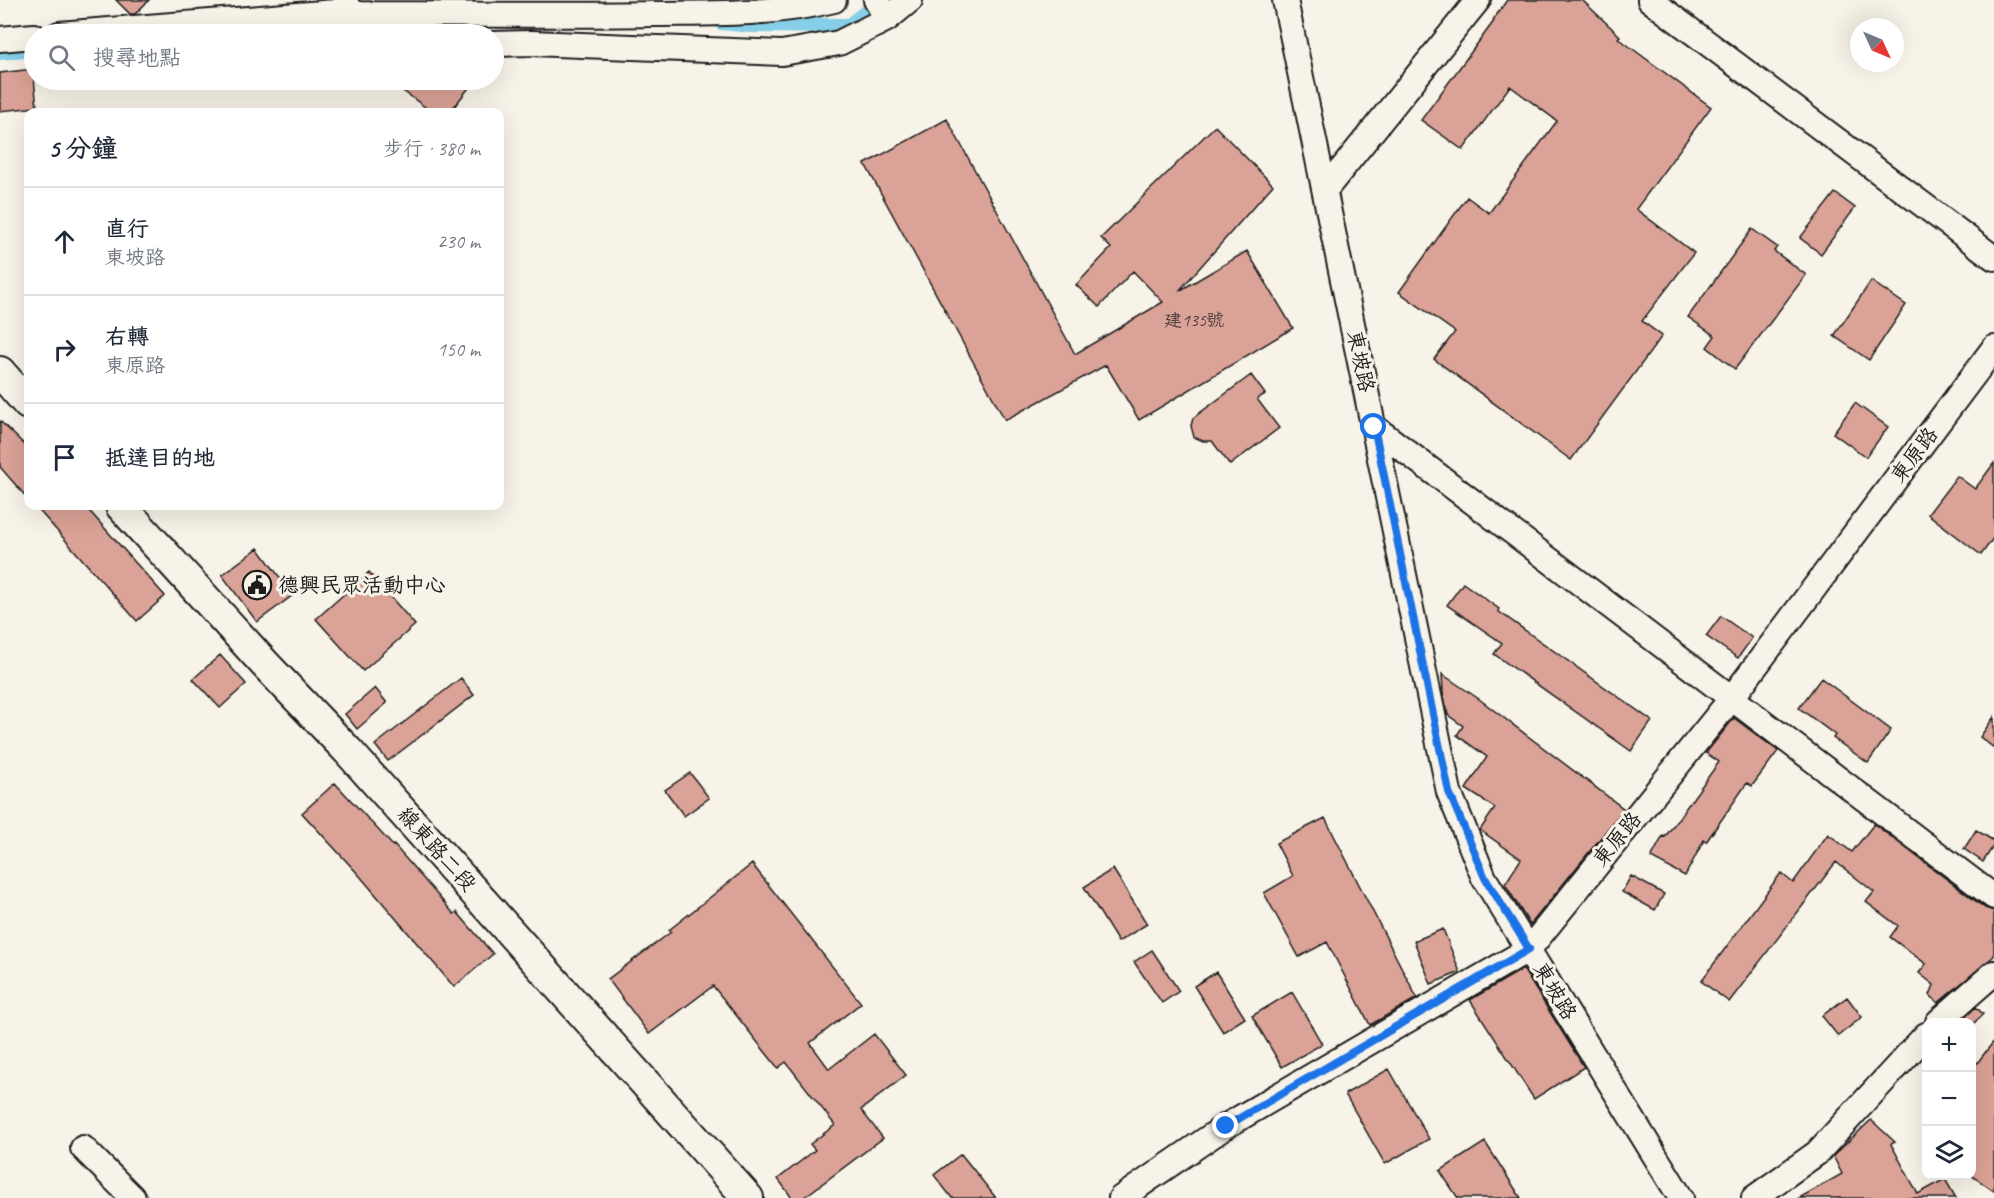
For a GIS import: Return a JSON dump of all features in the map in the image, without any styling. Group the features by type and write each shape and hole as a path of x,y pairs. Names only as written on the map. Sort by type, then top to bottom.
{"main road":[{"path":"0,372 24,399"},
{"name":"線東路二段","path":"125,510 264,663 356,759 748,1198"}],"street":[{"path":"184,24 335,12 362,16 755,13 810,6 834,0"},
{"path":"504,44 531,43 782,52 839,43 881,10 909,0"},
{"name":"東坡路","path":"1285,0 1449,792 1485,878 1681,1198"},
{"path":"1325,190 1479,0"},
{"path":"1650,0 1994,258"},
{"path":"0,39 24,37"},
{"name":"東原路","path":"1121,1198 1226,1126 1529,949 1731,699 1994,348"},
{"path":"1374,427 1994,897"},
{"path":"1944,1018 1994,973"},
{"path":"1754,1198 1817,1153 1922,1039"},
{"path":"83,1148 133,1198"}],"building":[{"path":"116,0 149,0 135,14 130,14"},
{"path":"1507,0 1582,0 1620,36 1618,38 1711,107 1636,209 1694,253 1642,321 1662,336 1571,460 1434,359 1455,332 1399,292 1467,197 1489,213 1557,121 1510,86 1463,150 1421,120"},
{"path":"24,70 24,90 35,90 37,107 0,111 0,73"},
{"path":"402,90 467,90 453,108 426,108"},
{"path":"947,119 1075,354 1163,302 1133,271 1099,307 1076,285 1111,248 1101,238 1215,126 1273,185 1179,291 1247,251 1293,328 1139,420 1106,365 1005,420 865,164"},
{"path":"1835,193 1855,208 1821,254 1800,238"},
{"path":"1752,229 1777,247 1774,251 1806,275 1735,369 1707,347 1715,336 1688,317"},
{"path":"1871,281 1906,305 1869,360 1834,336"},
{"path":"1251,375 1265,394 1257,399 1279,428 1230,465 1212,441 1203,441 1194,437 1191,426 1193,418"},
{"path":"1855,403 1888,427 1866,457 1833,433"},
{"path":"0,421 24,444 24,494 0,467"},
{"path":"1994,463 1994,537 1981,555 1928,514 1957,476 1975,489"},
{"path":"39,510 89,510 165,596 137,621"},
{"name":"德興民眾活動中心","path":"258,548 293,595 257,622 222,575"},
{"path":"369,572 415,625 363,671 316,619"},
{"path":"1463,583 1499,609 1498,611 1652,721 1631,751 1494,654 1502,643 1447,605"},
{"path":"1721,616 1752,638 1738,658 1706,636"},
{"path":"220,655 246,684 220,708 193,679"},
{"path":"1442,674 1479,699 1624,809 1530,925 1505,884 1521,859 1480,830 1495,808 1466,789 1487,757 1457,735 1463,726 1448,715"},
{"path":"461,678 474,695 388,761 375,745"},
{"path":"1821,678 1891,730 1868,763 1833,738 1835,735 1799,708"},
{"path":"375,688 387,703 357,729 345,714"},
{"path":"1994,717 1994,748 1980,737"},
{"path":"1734,718 1778,751 1752,786 1747,783 1706,842 1704,840 1685,876 1651,858 1663,836 1665,837 1719,762 1706,753"},
{"path":"690,773 709,798 684,816 665,790"},
{"path":"335,783 394,845 454,914 457,912 493,954 454,987 359,875 302,813"},
{"path":"1325,818 1417,998 1370,1025 1327,942 1299,957 1264,893 1293,876 1276,843"},
{"path":"1874,824 1985,908 1994,911 1994,956 1938,1003 1930,995 1934,985 1919,973 1926,964 1890,937 1898,926 1866,902 1874,892 1836,862 1729,1002 1701,981 1781,873 1793,883 1828,834 1852,852"},
{"path":"1976,830 1994,841 1994,845 1983,862 1964,849"},
{"path":"752,864 861,1003 810,1043 829,1069 874,1034 906,1075 861,1110 883,1138 803,1198 792,1198 778,1179 815,1150 810,1144 835,1125 786,1062 778,1068 713,986 649,1034 608,979 671,932 669,930"},
{"path":"1113,869 1147,924 1118,942 1084,887"},
{"path":"1631,876 1664,894 1655,910 1622,892"},
{"path":"1443,929 1460,972 1431,984 1414,941"},
{"path":"1152,950 1179,991 1162,1003 1134,962"},
{"path":"1523,969 1584,1067 1534,1099 1470,1000"},
{"path":"1216,972 1245,1018 1223,1032 1194,986"},
{"path":"1292,992 1322,1044 1282,1067 1252,1016"},
{"path":"1847,997 1862,1017 1838,1036 1822,1016"},
{"path":"1976,1007 1983,1014 1976,1021 1976,1018 1964,1018"},
{"path":"1994,1041 1994,1191 1976,1178 1976,1064"},
{"path":"1389,1069 1429,1139 1385,1164 1345,1094"},
{"path":"1871,1120 1895,1142 1891,1144 1918,1194 1946,1180 1956,1198 1799,1198 1842,1174 1833,1156"},
{"path":"1485,1142 1521,1198 1458,1198 1440,1171"},
{"path":"961,1154 996,1198 952,1198 934,1175"}],"waterway":[{"path":"721,22 751,25 849,26 882,0"},
{"path":"0,52 24,50"}],"place":[{"name":"德興民眾活動中心","path":"257,585"}],"route":[{"path":"1226,1126 1529,949 1485,878 1449,792 1374,427"}]}
